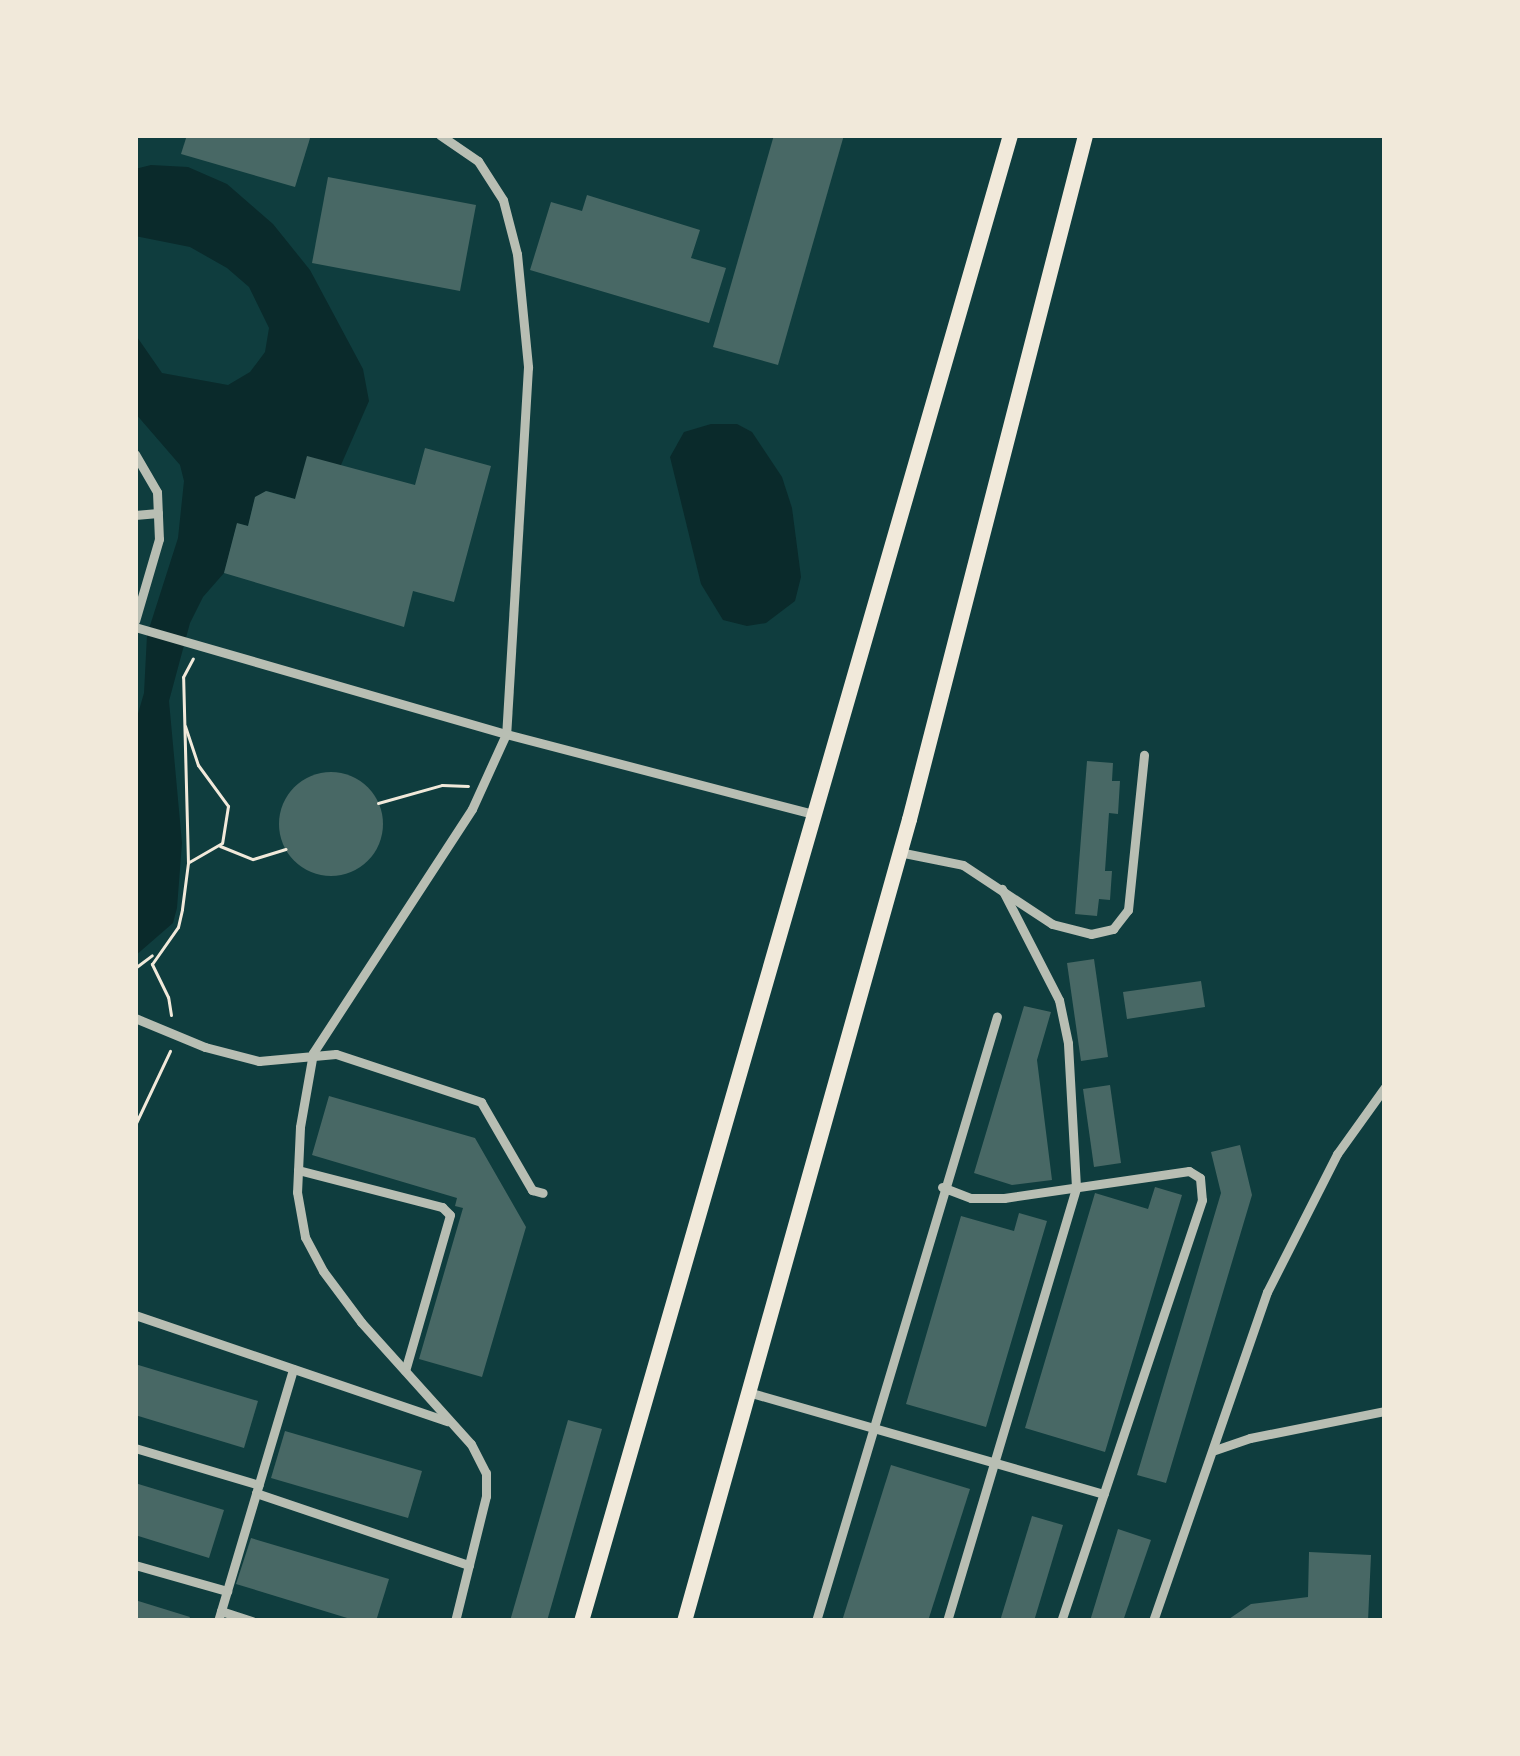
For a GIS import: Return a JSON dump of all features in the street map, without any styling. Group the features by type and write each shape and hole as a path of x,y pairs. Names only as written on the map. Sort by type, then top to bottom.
{"main road":[{"path":"581,1621 1010,135"},
{"path":"684,1621 899,852 1085,135"}],"street":[{"path":"440,135 478,161 503,200 517,254 528,367 506,734 482,786 313,1053 298,1170 305,1237 314,1254 361,1322 452,1423 486,1473 455,1621"},
{"path":"135,454 157,493 159,539 137,626 506,734 814,814"},
{"path":"135,515 158,513"},
{"path":"899,852 963,865 1052,924 1090,934 1113,929 1128,910 1144,755"},
{"path":"946,1621 1076,1187 1068,1043 1059,1000 1003,889"},
{"path":"816,1621 942,1187 997,1016"},
{"path":"135,1018 206,1047 259,1061 336,1054 481,1102 532,1190 543,1193"},
{"path":"1153,1621 1267,1292 1337,1154 1385,1087"},
{"path":"298,1170 442,1207 450,1215 405,1371"},
{"path":"942,1187 970,1198 1004,1198 1189,1171 1200,1178 1202,1200 1061,1621"},
{"path":"135,1315 452,1423"},
{"path":"252,1621 219,1616 293,1369"},
{"path":"748,1392 1104,1493"},
{"path":"1215,1450 1250,1438 1385,1411"},
{"path":"135,1448 469,1565"},
{"path":"135,1564 227,1591"}],"path":[{"path":"135,968 178,927 188,863 183,677 199,646"},
{"path":"182,719 198,765 218,785 228,806 220,846"},
{"path":"378,803 442,785 482,786"},
{"path":"188,863 220,846 253,859 286,849"},
{"path":"135,1125 175,1031 169,997 152,964 154,954"}],"water":[{"path":"188,167 227,184 273,224 310,270 363,369 369,401 341,465 295,499 267,491 255,498 248,526 237,524 224,573 203,597 190,623 169,701 182,843 177,908 173,923 135,956 135,724 144,693 147,635 178,538 184,481 180,465 135,413 135,334 162,373 228,385 250,372 265,352 269,328 249,287 227,268 190,247 135,236 135,169"},
{"path":"711,424 737,424 752,432 782,477 792,508 801,577 795,601 766,623 747,626 723,620 701,584 670,457 684,432"}],"building":[{"path":"187,135 311,135 295,187 181,154"},
{"path":"774,135 844,135 778,365 713,347"},
{"path":"328,177 476,205 460,291 312,263"},
{"path":"587,195 700,230 691,258 726,268 709,323 530,270 551,202 582,211"},
{"path":"425,448 491,466 454,602 413,591 404,627 224,573 237,523 248,526 255,497 266,491 295,499 307,456 415,485"},
{"path":"1087,761 1113,763 1112,781 1120,781 1118,814 1109,813 1105,871 1112,871 1110,900 1099,899 1097,916 1075,914"},
{"path":"331,772 351,776 374,795 383,824 379,844 360,867 331,876 311,872 288,853 279,824 283,804 302,781"},
{"path":"1094,959 1108,1057 1081,1061 1067,963"},
{"path":"1201,981 1205,1007 1127,1019 1123,992"},
{"path":"1024,1006 1051,1012 1037,1060 1052,1180 1012,1185 974,1173"},
{"path":"1110,1085 1121,1163 1094,1167 1083,1089"},
{"path":"329,1096 475,1138 526,1227 482,1377 419,1359 463,1208 455,1206 457,1198 312,1155"},
{"path":"1240,1145 1252,1195 1166,1483 1137,1475 1221,1193 1211,1152"},
{"path":"1155,1187 1182,1195 1105,1452 1025,1428 1095,1193 1148,1209"},
{"path":"1019,1213 1047,1221 986,1427 906,1404 961,1216 1014,1231"},
{"path":"135,1364 258,1401 244,1448 135,1415"},
{"path":"568,1420 602,1429 547,1621 510,1621"},
{"path":"285,1431 422,1471 408,1518 271,1478"},
{"path":"891,1465 970,1489 928,1621 842,1621"},
{"path":"135,1483 224,1510 209,1558 135,1535"},
{"path":"1032,1516 1063,1525 1034,1621 1000,1621"},
{"path":"1118,1529 1151,1540 1123,1621 1090,1621"},
{"path":"251,1538 389,1579 376,1621 357,1621 236,1584"},
{"path":"1309,1552 1371,1555 1368,1621 1226,1621 1251,1604 1308,1597"},
{"path":"135,1600 190,1617 188,1621 135,1621"}]}
